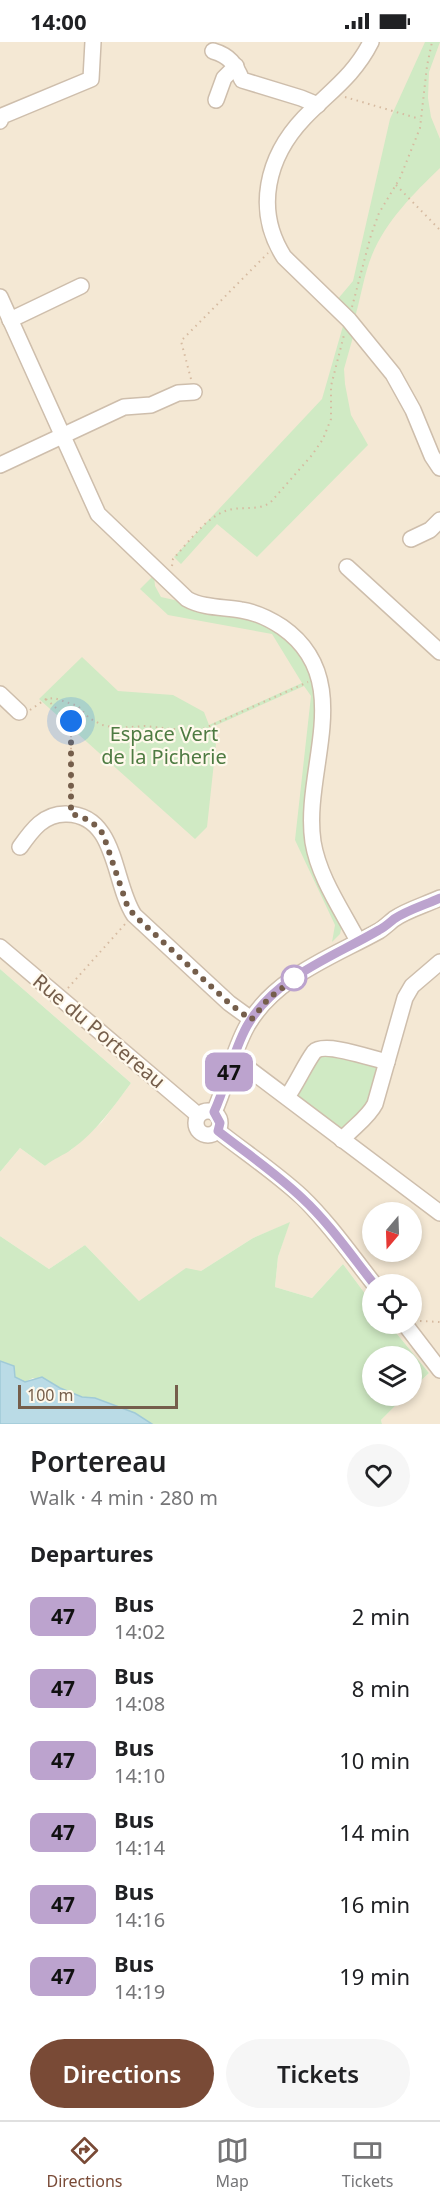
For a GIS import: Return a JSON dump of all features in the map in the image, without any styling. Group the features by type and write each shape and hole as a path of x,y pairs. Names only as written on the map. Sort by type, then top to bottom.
{"street":[{"path":"0,121 2,116 91,79 93,42"},
{"path":"371,42 349,76 288,138 272,173 267,194 267,215 277,246 291,266 349,320 373,348 403,391 437,458"},
{"path":"213,51 227,56 236,66 242,80 318,105"},
{"path":"216,100 224,78 236,66"},
{"path":"10,320 81,286"},
{"path":"0,297 98,514 154,569 195,604 244,610 272,621 285,629 312,660 324,709 313,803 313,843 323,875 358,941"},
{"path":"0,465 124,407 151,405 178,393 194,392"},
{"path":"411,539 430,530 440,520"},
{"path":"347,567 440,652"},
{"path":"0,694 19,712"},
{"path":"20,847 41,821 51,816 71,814 86,818 97,826 103,834 127,905 134,915 229,1003 251,1020"},
{"path":"214,1112 251,1020 269,998 316,963 381,929 395,919 440,898"},
{"name":"Rue du Portereau","path":"0,946 198,1115"},
{"path":"342,1140 373,1108 405,998 412,986 440,962"},
{"path":"287,1097 298,1083 315,1052 321,1048 331,1048 387,1062"},
{"path":"233,1060 287,1097 440,1213"},
{"path":"204,1111 214,1112 220,1123 218,1131 210,1135 202,1134 196,1123 198,1115 204,1111"},
{"path":"218,1131 303,1198 366,1274"},
{"path":"417,1334 440,1370"}],"path":[{"path":"170,583 174,559 217,514 232,509 262,508 270,503 323,439 331,419 331,386 370,235 413,149 432,42"},
{"path":"330,94 420,119"},
{"path":"396,185 440,230"},
{"path":"194,392 181,341 277,246"},
{"path":"19,712 31,710 46,699 67,701 78,706 89,718 102,725 117,728 167,727 191,731 203,729 318,678"},
{"path":"46,699 71,721 71,814"},
{"path":"60,998 134,915"},
{"path":"422,1323 440,1322"}],"shaded area":[{"path":"0,42 440,42 440,1424 382,1424 381,1420 395,1406 422,1406 422,1380 429,1373 422,1364 422,1346 407,1346 397,1334 422,1334 422,1274 362,1274 362,1290 343,1264 312,1298 275,1287 278,1257 289,1223 253,1238 201,1271 139,1301 85,1245 49,1269 0,1236 0,1172 20,1148 45,1166 56,1156 71,1150 102,1122 131,1083 0,969"}],"green space":[{"path":"425,42 440,42 429,72 428,98 431,117 440,139 440,168 401,208 378,243 367,270 355,317 337,300 353,281 390,119"},
{"path":"343,326 353,337 344,369 351,415 368,445 257,557 217,524 181,564 174,557 322,399"},
{"name":"Espace Vert de la Picherie","path":"154,575 155,586 161,597 241,615 273,628 295,646 310,669 317,696 309,815 342,925 340,934 332,942 335,925 295,840 311,696 304,686 210,728 216,744 207,827 195,839 39,699 82,657 118,691 173,695 204,712 209,725 302,683 272,634 168,615 140,589"},
{"path":"0,969 131,1083 97,1127 69,1151 45,1166 20,1148 0,1172"},
{"path":"325,1055 380,1067 369,1102 342,1129 296,1095 304,1086 320,1057"},
{"path":"290,1222 278,1257 275,1287 312,1298 343,1264 362,1290 362,1334 397,1334 407,1346 362,1346 362,1406 395,1406 381,1420 382,1424 152,1424 135,1413 95,1398 82,1397 33,1378 25,1382 15,1377 14,1366 0,1361 0,1236 49,1269 85,1245 139,1301 186,1268 201,1271 253,1238"},
{"path":"422,1364 429,1373 422,1380"}],"water":[{"path":"0,1361 14,1366 15,1377 25,1382 42,1377 82,1397 95,1398 135,1413 152,1424 0,1424"}],"bus line":[{"name":"47","path":"366,1274 303,1198 218,1131 220,1119 214,1112 243,1036 251,1020 269,998 316,963 381,929 395,919 440,898"}],"route":[{"path":"71,721 71,814 86,818 103,834 127,905 134,915 229,1003 251,1020 269,998 298,976 294,978"}]}
